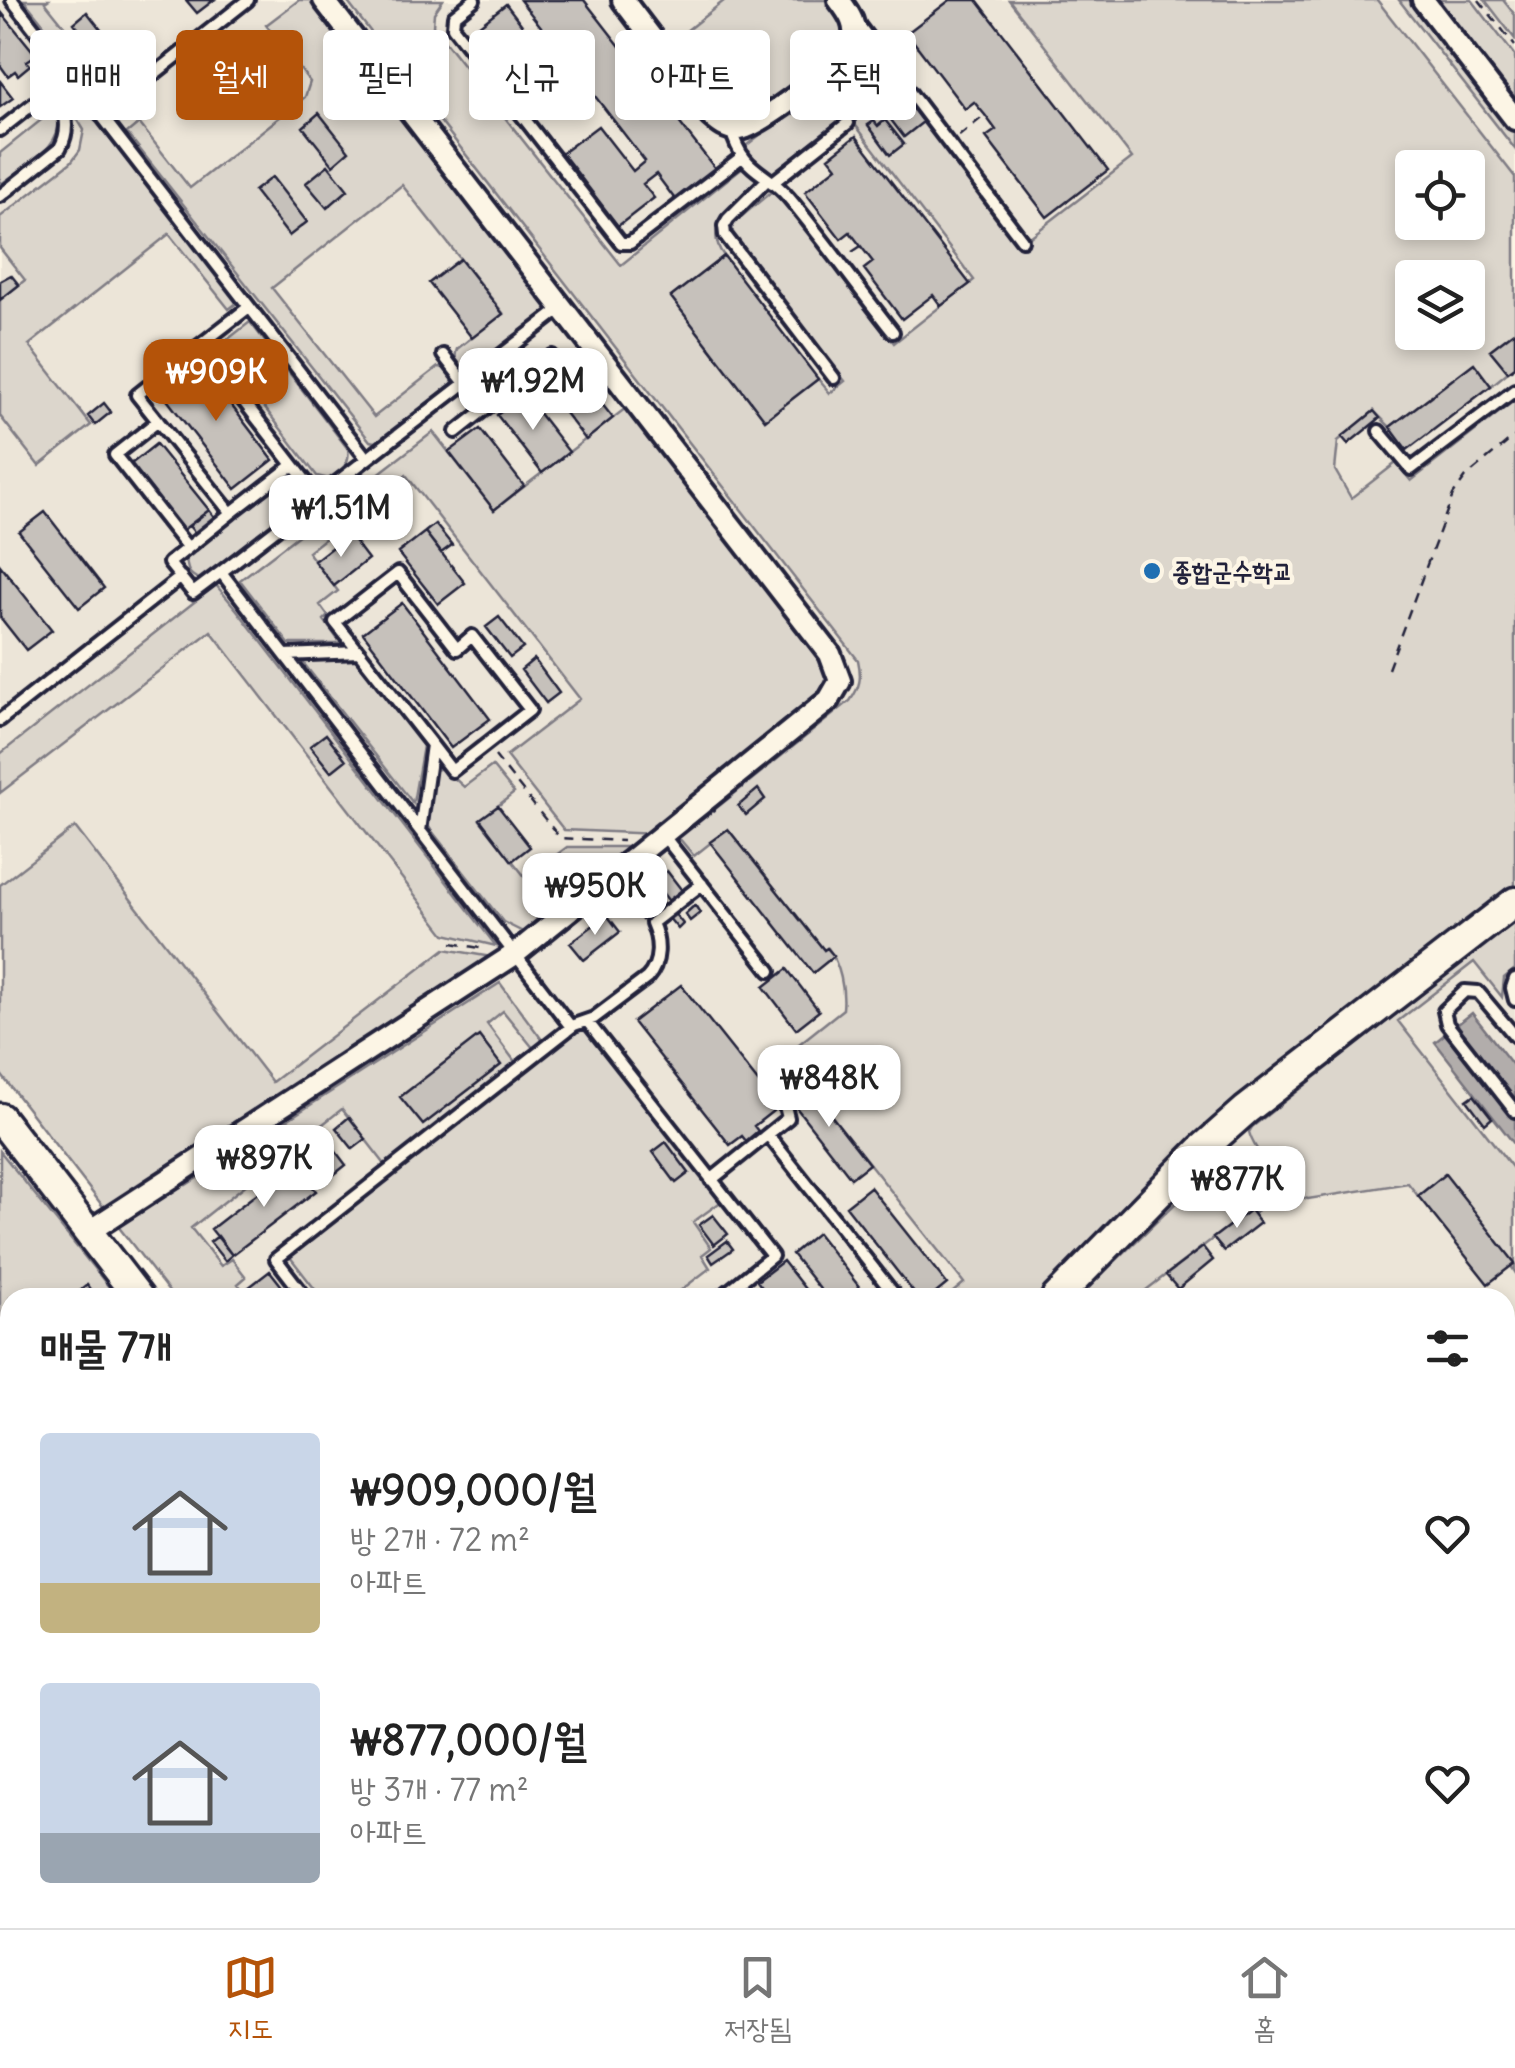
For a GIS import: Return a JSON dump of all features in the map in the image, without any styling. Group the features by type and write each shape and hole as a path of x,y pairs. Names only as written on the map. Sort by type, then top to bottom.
{"street":[{"path":"88,1232 516,954 828,700 840,681 830,654 324,0"},
{"path":"622,0 711,116 740,130 760,122 847,54 855,34 843,5"},
{"path":"1423,0 1515,120"},
{"path":"1066,1288 1203,1148 1246,1110 1515,902"},
{"path":"0,1118 131,1288"}],"lane":[{"path":"12,0 35,30"},
{"path":"156,73 248,0"},
{"path":"474,0 454,16 452,27 621,243 630,243 743,156"},
{"path":"843,5 1022,240"},
{"path":"0,130 30,106"},
{"path":"0,196 60,148 66,120"},
{"path":"104,120 367,459"},
{"path":"834,378 725,235 724,226 770,182 848,123"},
{"path":"730,128 743,156 756,172 786,194 893,332"},
{"path":"232,513 138,394 249,307"},
{"path":"293,465 169,562 194,593 562,308"},
{"path":"200,345 318,497"},
{"path":"443,355 485,409"},
{"path":"456,432 552,356"},
{"path":"1379,431 1411,469 1515,390"},
{"path":"158,421 115,454 188,548"},
{"path":"221,572 571,1026"},
{"path":"398,573 457,649 472,636 530,710 452,770 359,652 335,622 398,573"},
{"path":"0,720 181,578"},
{"path":"285,655 359,652"},
{"path":"420,831 432,744"},
{"path":"658,838 702,884 770,971"},
{"path":"298,1288 276,1259 571,1026 586,1022 653,972 658,953 652,923 702,884"},
{"path":"1515,979 1515,1000"},
{"path":"1515,1036 1478,992 1465,990 1444,1011 1447,1024 1515,1112"},
{"path":"586,1022 772,1256 732,1288"},
{"path":"712,1180 788,1118 775,1066"},
{"path":"768,1134 888,1288"}],"path":[{"path":"1479,0 1515,46"},
{"path":"949,144 985,116"},
{"path":"1388,669 1452,495 1466,477 1515,436"},
{"path":"486,744 560,838 658,838"},
{"path":"452,943 516,954"}],"shaded area":[{"path":"0,0 1515,0 1515,892 1241,1104 1051,1288 166,1288 0,1073"},
{"path":"24,0 48,0 45,2 67,30 48,30"},
{"path":"299,0 315,0 339,30 323,30 323,120 409,120 547,296 548,309 544,315 477,368 467,371 461,367 456,359 457,349 503,313 402,185 272,288 374,417 438,367 452,376 453,383 376,442 370,441 127,133 139,123 190,188 276,120 303,120 303,99 310,82 303,73 303,30 270,30 266,25"},
{"name":"종합군수학교","path":"346,0 443,0 434,13 436,30 369,30"},
{"path":"725,0 826,0 842,30 790,30 790,87 770,102 770,30 687,30"},
{"name":"종합군수학교","path":"1009,0 1377,0 1515,177 1515,331 1490,350 1508,372 1491,386 1473,364 1390,427 1374,411 1338,441 1335,470 1351,498 1396,463 1411,481 1515,400 1515,892 1131,1210 1051,1288 958,1288 964,1283 784,1056 843,1009 841,977 828,948 824,950 728,829 694,856 679,838 850,701 859,682 858,660 439,120 449,120 449,46 469,72 469,120 507,120 621,265 744,166 759,183 732,206 719,224 716,234 724,256 671,297 765,420 818,379 830,393 845,381 730,232 730,226 771,192 779,194 894,343 974,280 852,120 916,120 916,107 1021,244 1132,158"},
{"path":"1399,0 1412,0 1515,134 1515,149"},
{"path":"1433,0 1472,0 1515,56 1515,106"},
{"path":"1485,0 1503,0 1515,15 1515,39"},
{"name":"종합군수학교","path":"790,111 790,120 839,120 771,174 758,170 746,151 747,145"},
{"path":"41,120 59,120 57,133 43,153 0,185 0,153"},
{"path":"78,120 95,120 238,302 229,309 169,234 29,345 91,425 39,466 0,416 0,300 25,280 0,248 0,217 71,162 80,150 84,130"},
{"path":"250,322 348,449 346,463 329,479 317,476 218,347"},
{"path":"626,408 829,673 831,682 823,695 657,834 564,830 506,756 580,699 406,475 308,552 338,591 320,605 328,616 324,620 341,644 289,644 240,580 433,432 494,510"},
{"path":"280,483 286,483 297,498 297,506 201,580 191,574 186,557"},
{"path":"216,585 496,946 445,934 211,631 0,793 0,754"},
{"path":"354,658 423,746 413,803 301,660"},
{"path":"492,766 514,793 480,820 526,878 567,847 636,847 532,930 523,932 503,922 428,826 435,770 443,768 464,787"},
{"path":"75,827 272,1082 445,949 497,958 105,1209 0,1073 0,885"},
{"path":"1515,913 1515,1288 1075,1288 1207,1156"},
{"path":"1515,921 1515,969 1504,978 1502,997 1474,962 1398,1021 1515,1171 1515,1272 1511,1266 1514,1262 1445,1175 1418,1196 1408,1183 1308,1199 1273,1171 1249,1132"},
{"path":"500,983 543,1041 534,1049 503,1011 487,1024 516,1063 387,1167 342,1109 191,1228 221,1266 232,1259 246,1277 238,1284 241,1288 166,1288 114,1221 180,1178 186,1185"},
{"path":"1472,1013 1515,1068 1515,1145 1435,1042"},
{"path":"584,1026 722,1201 693,1222 711,1248 702,1255 710,1268 684,1288 314,1288 290,1257"},
{"path":"1232,1149 1239,1151 1274,1195 1149,1288 1087,1288"},
{"path":"0,1151 110,1288 0,1288"}],"building":[{"path":"186,0 214,0 197,13"},
{"path":"520,0 584,0 615,40 615,120 677,120 717,171 677,202 656,174 643,184 654,198 618,226 562,153 598,126 633,171 645,161 595,96 595,30 540,30 542,28"},
{"path":"950,0 977,0 1108,170 1047,217 986,137 996,130 974,102 965,109 916,45 916,30 911,30"},
{"path":"506,4 526,30 473,30"},
{"path":"87,12 101,30 80,30 74,23"},
{"path":"2,13 30,48 30,65 18,75 15,71 8,76 0,65"},
{"path":"0,81 13,98 0,107"},
{"path":"319,113 349,151 333,165 303,127"},
{"path":"916,113 923,122 904,137 891,120 916,120"},
{"path":"885,120 904,144 890,155 868,125 874,121 878,126"},
{"path":"856,136 970,284 941,306 933,295 902,319 864,269 873,262 850,232 841,239 805,192 837,167 829,157"},
{"path":"328,165 348,190 327,208 306,183"},
{"path":"272,177 307,222 289,236 254,191"},
{"path":"724,256 818,379 765,420 671,297"},
{"path":"460,259 503,314 472,338 429,283"},
{"path":"11,275 19,285 0,300 0,281"},
{"path":"1515,331 1515,367 1508,372 1490,350"},
{"path":"196,359 273,460 236,489 158,388"},
{"path":"568,361 613,418 586,440 541,382"},
{"path":"1474,363 1491,386 1407,450 1390,427"},
{"path":"524,394 569,452 542,473 497,415"},
{"path":"104,403 111,412 95,425 88,416"},
{"path":"1374,411 1380,418 1348,444 1342,437"},
{"path":"480,429 524,486 494,510 449,452"},
{"path":"156,444 209,510 183,530 131,464"},
{"path":"209,510 215,518 195,533 189,526"},
{"path":"45,512 104,588 79,608 19,532"},
{"path":"435,524 452,545 441,553 425,532"},
{"path":"425,532 465,583 438,604 398,553"},
{"path":"349,534 368,559 334,586 314,561"},
{"path":"0,565 52,630 26,650 0,617"},
{"path":"402,603 490,719 451,748 363,633"},
{"path":"499,617 523,648 510,658 486,627"},
{"path":"534,659 559,693 546,703 521,670"},
{"path":"326,734 346,760 331,772 310,746"},
{"path":"758,789 765,799 746,815 738,806"},
{"path":"498,806 530,847 512,861 480,819"},
{"path":"728,829 824,950 827,948 834,956 813,973 710,842"},
{"path":"667,871 684,893 671,904 654,882"},
{"path":"640,889 656,909 642,920 626,900"},
{"path":"695,905 700,913 690,921 685,914"},
{"path":"674,913 683,924 678,929 668,917"},
{"path":"607,915 620,932 584,960 570,943"},
{"path":"787,969 819,1011 796,1029 764,987"},
{"path":"681,985 770,1097 765,1101 773,1111 754,1126 758,1131 746,1141 742,1136 730,1145 633,1022"},
{"path":"479,1036 501,1065 423,1125 400,1097"},
{"path":"832,1062 843,1076 833,1083 822,1069"},
{"path":"806,1083 869,1164 851,1178 788,1097"},
{"path":"1474,1095 1492,1118 1485,1124 1467,1100"},
{"path":"349,1117 366,1139 353,1149 336,1128"},
{"path":"318,1128 346,1165 326,1181 297,1145"},
{"path":"666,1142 689,1173 676,1183 653,1152"},
{"path":"295,1164 316,1191 232,1255 211,1229"},
{"path":"1445,1174 1515,1263 1488,1284 1418,1196"},
{"path":"870,1187 947,1284 942,1288 910,1288 846,1206"},
{"path":"1250,1210 1260,1223 1224,1251 1213,1238"},
{"path":"713,1215 728,1234 714,1245 699,1225"},
{"path":"817,1233 860,1288 819,1288 792,1254"},
{"path":"218,1236 232,1255 225,1261 210,1242"},
{"path":"727,1241 733,1249 713,1263 708,1255"},
{"path":"1203,1247 1213,1260 1179,1288 1166,1275"},
{"path":"783,1261 804,1288 762,1288 757,1281"},
{"path":"270,1271 283,1288 248,1288"}],"place":[{"name":"종합군수학교","path":"1152,571"}]}
